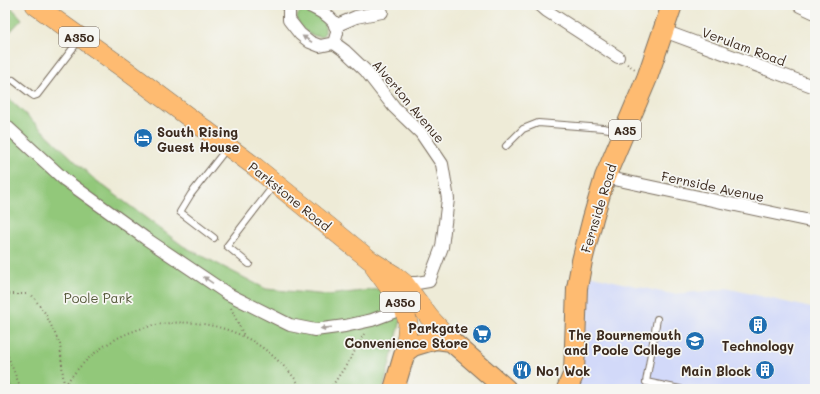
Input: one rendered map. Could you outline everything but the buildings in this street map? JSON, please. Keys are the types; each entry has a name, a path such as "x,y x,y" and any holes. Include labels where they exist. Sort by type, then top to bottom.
{"highway":[{"name":"Fernside Road","path":"554,389 572,382 578,281 582,260 605,177 647,78 672,5"},
{"path":"394,389 413,348 436,339 451,341"},
{"name":"Parkstone Road","path":"451,341 506,388"}],"main road":[{"name":"Parkstone Road","path":"35,5 123,68 228,147 370,260 404,283 429,317 451,341"},
{"name":"Parkstone Road","path":"370,260 404,308 413,348"}],"street":[{"path":"289,6 289,20 300,34 310,42 320,46 334,43 337,34 335,26 327,15 308,5"},
{"path":"540,5 618,57"},
{"path":"800,6 815,13"},
{"path":"335,26 356,17 382,12"},
{"name":"Verulam Road","path":"664,31 815,86"},
{"name":"Alverton Avenue","path":"334,43 346,51 366,71 394,107 421,133 442,164 448,199 442,247 429,281 404,283"},
{"path":"5,125 66,180 145,238 223,291 290,325 314,330 345,326 372,320 404,308"},
{"name":"Fernside Avenue","path":"605,177 815,222"}],"lane":[{"path":"13,80 30,94 34,96 37,95 81,38"},
{"path":"506,146 523,129 538,123 603,128 624,132"},
{"path":"214,238 180,212 191,194 228,147"},
{"path":"249,264 227,246 275,183"},
{"path":"657,319 646,382 680,389"}],"path":[{"path":"5,11 10,5"},
{"path":"618,57 647,78"},
{"path":"223,291 244,336"},
{"path":"5,294 31,294 45,313 60,344 64,388"},
{"path":"330,389 351,358 372,320"},
{"path":"64,388 80,366 99,350 120,336 144,327 170,322 195,322 220,327 244,336 266,349 284,366 302,389"},
{"path":"5,349 21,389"}],"shaded area":[{"name":"The Bournemouth and Poole College","path":"580,273 673,294 720,290 726,288 815,309 815,389 577,389"}],"green space":[{"path":"5,5 9,5 22,19 5,37"},
{"path":"303,10 316,15 322,20 325,33 321,37 305,31 298,22 298,15"},
{"name":"Poole Park","path":"5,95 93,178 183,246 266,289 328,295 380,289 401,320 383,389 5,389"},
{"path":"5,366 12,389 5,389"}],"place":[{"name":"South Rising Guest House","path":"143,138"},
{"name":"Technology","path":"758,325"},
{"name":"Parkgate Convenience Store","path":"482,334"},
{"name":"The Bournemouth and Poole College","path":"695,341"},
{"name":"No1 Wok","path":"522,370"},
{"name":"Main Block","path":"765,370"}]}
